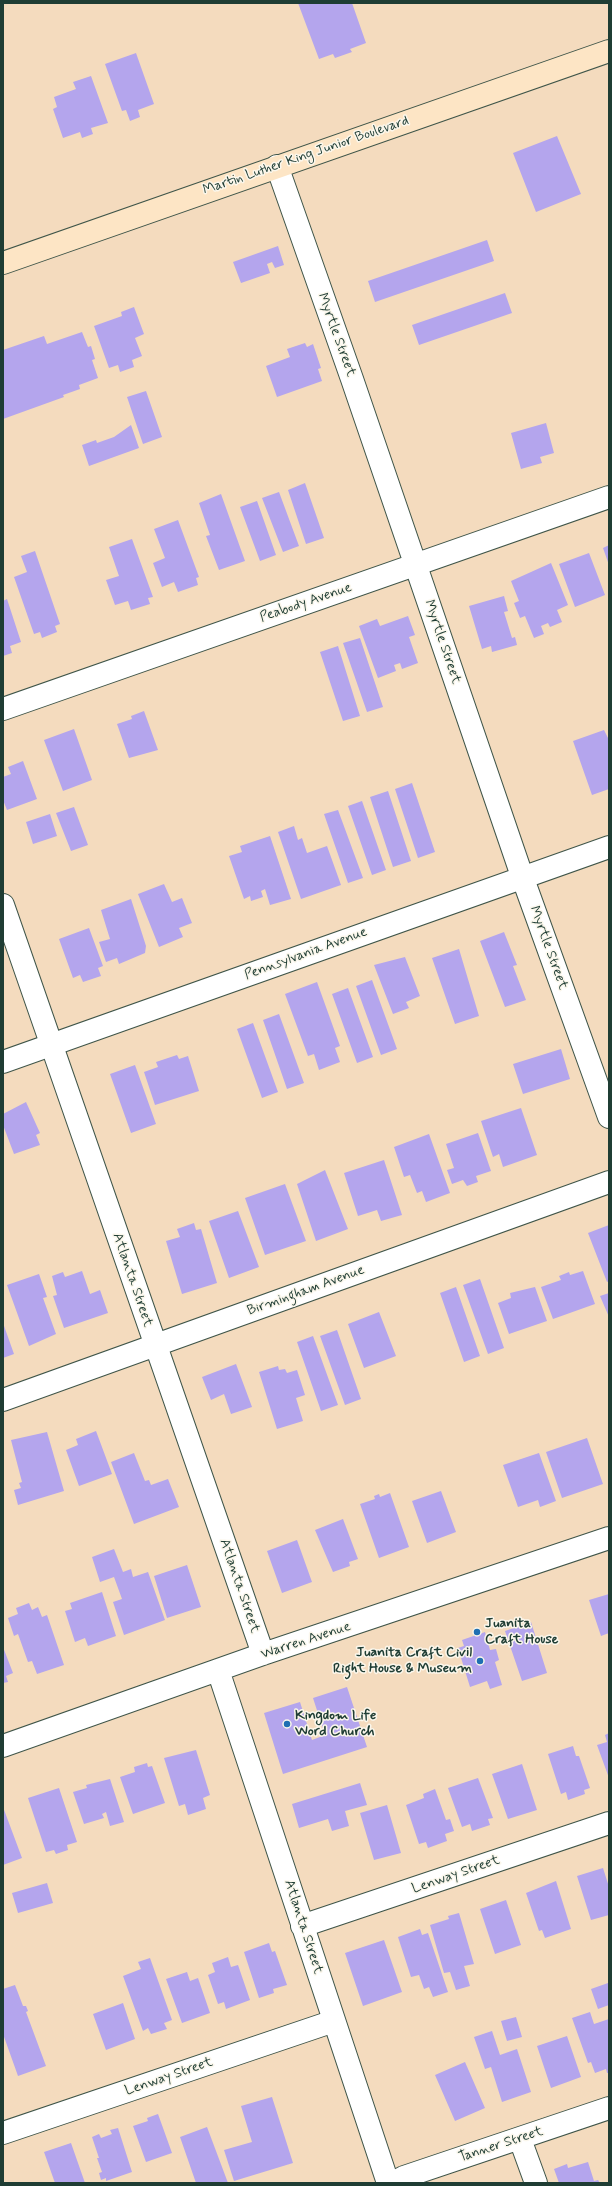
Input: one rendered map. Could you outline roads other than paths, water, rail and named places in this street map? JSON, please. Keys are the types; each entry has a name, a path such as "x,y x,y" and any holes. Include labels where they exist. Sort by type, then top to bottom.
{"main road":[{"name":"Martin Luther King Junior Boulevard","path":"3,263 276,166 609,51"}],"street":[{"name":"Myrtle Street","path":"276,166 416,565 522,876 609,1117"},
{"name":"Peabody Avenue","path":"3,710 609,497"},
{"name":"Pennsylvania Avenue","path":"3,1062 522,876 609,847"},
{"name":"Atlanta Street","path":"3,905 154,1345 263,1654"},
{"name":"Birmingham Avenue","path":"3,1400 609,1182"},
{"name":"Warren Avenue","path":"3,1746 263,1654 609,1538"},
{"name":"Atlanta Street","path":"218,1670 388,2183"},
{"name":"Lenway Street","path":"302,1926 609,1823"},
{"name":"Lenway Street","path":"3,2133 334,2021"},
{"name":"Tanner Street","path":"393,2183 404,2177 609,2108"},
{"path":"520,2139 536,2183"}],"place":[{"name":"Juanita Craft House","path":"477,1632"},
{"name":"Juanita Craft Civil Right House & Museum","path":"480,1661"},
{"name":"Kingdom Life Word Church","path":"287,1724"}]}
